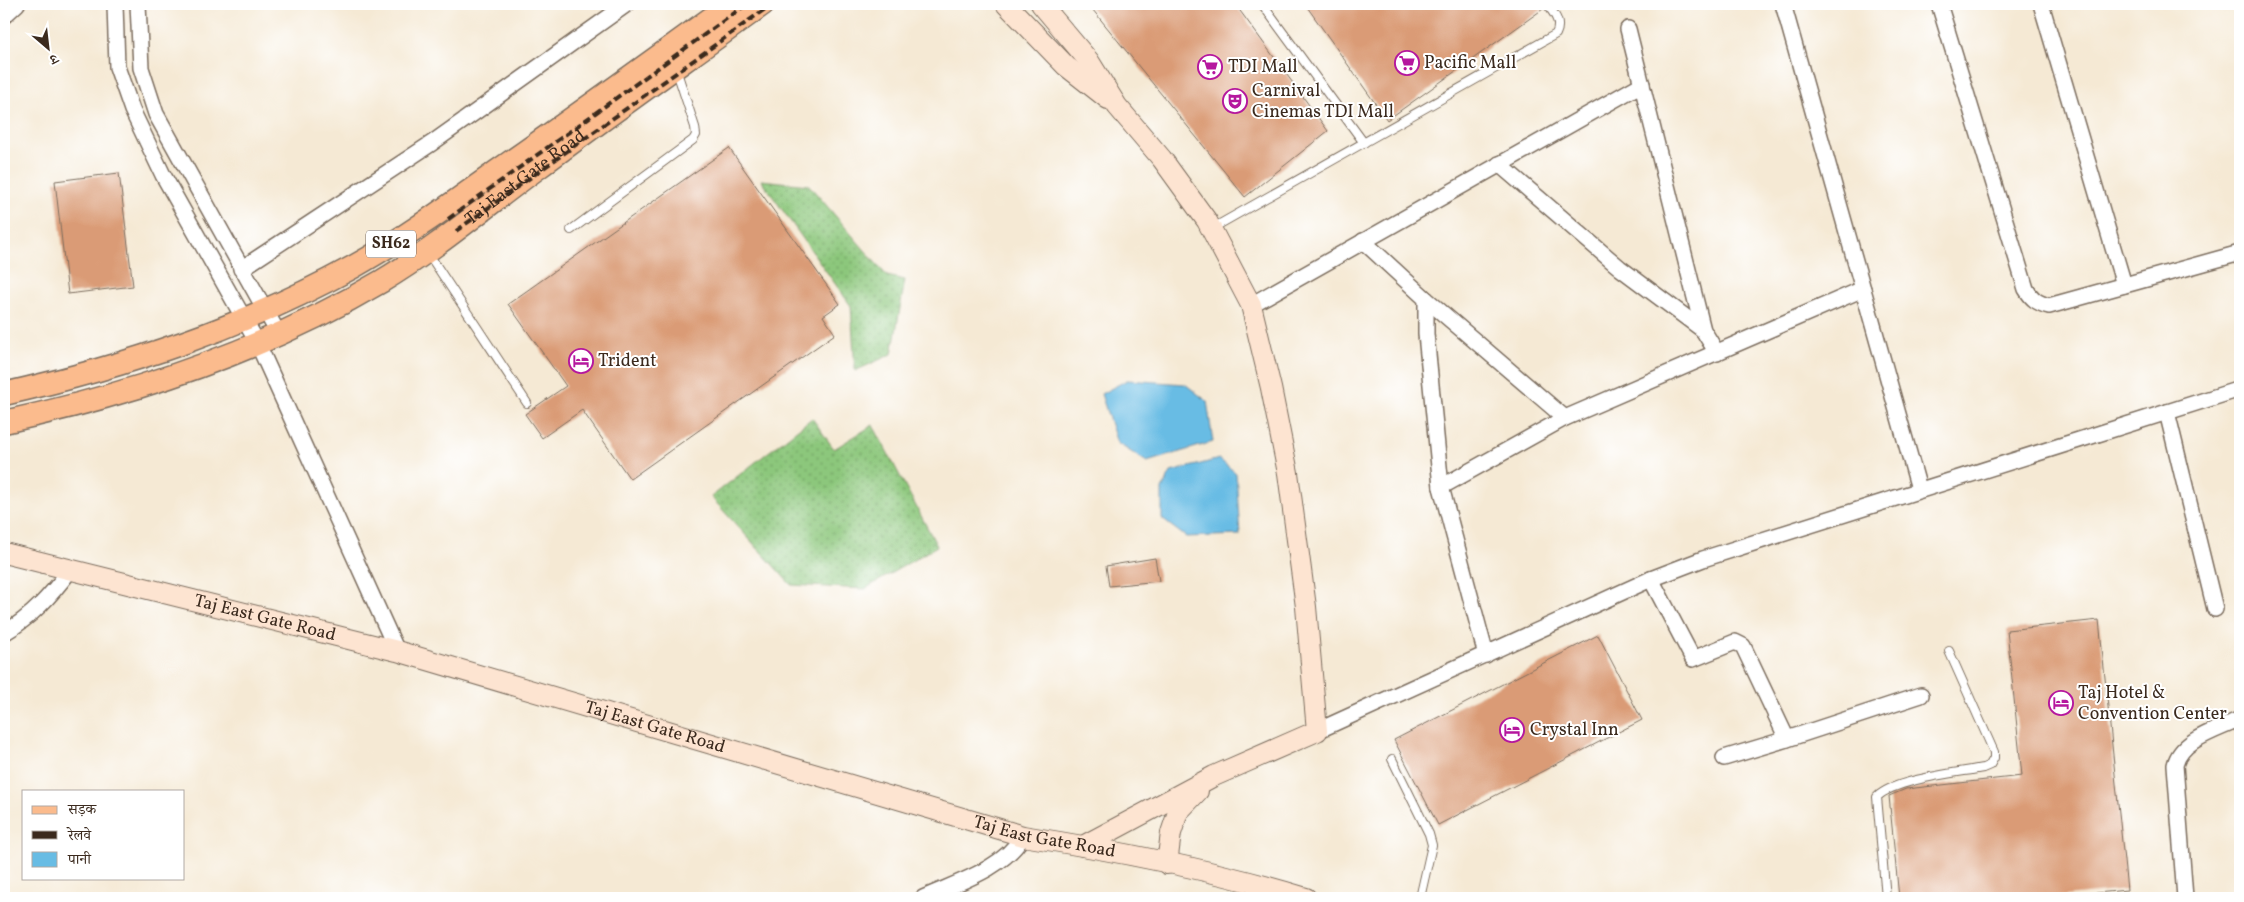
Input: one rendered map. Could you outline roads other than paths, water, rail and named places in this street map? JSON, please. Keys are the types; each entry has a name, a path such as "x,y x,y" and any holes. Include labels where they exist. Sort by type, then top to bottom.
{"main road":[{"name":"SH62","path":"4,394 68,379 156,353 266,311 354,266 411,232 731,4"},
{"name":"Taj East Gate Road","path":"278,333 383,281 426,252 764,4"},
{"path":"1006,4 1066,66 1117,106"},
{"path":"1041,4 1089,61 1117,106 1162,159 1211,229 1250,305 1271,388 1288,473 1306,608 1317,731 1214,776 1083,846"},
{"name":"SH62","path":"4,422 75,407 195,367 278,333"},
{"name":"Taj East Gate Road","path":"4,553 397,651 1023,836 1083,846 1258,883 1306,898"},
{"path":"1167,864 1171,834 1178,812 1214,776"}],"street":[{"path":"4,16 17,4"},
{"path":"115,4 116,67 132,110 163,175 257,342 397,651"},
{"path":"138,4 141,68 156,114 278,333"},
{"path":"241,269 432,143 627,4"},
{"path":"1783,4 1919,489"},
{"path":"1939,4 2026,289 2039,304 2049,306 2240,253"},
{"path":"2041,4 2124,285"},
{"path":"1628,29 1703,330 1717,353"},
{"path":"1250,305 1642,84"},
{"path":"1499,164 1620,268 1703,330"},
{"path":"1363,241 1426,299 1565,418"},
{"path":"1441,487 1565,418 1863,289"},
{"path":"1426,299 1426,334 1441,487 1486,655"},
{"path":"1317,731 1651,579 1703,559 1919,489 2240,389"},
{"path":"2167,412 2215,609"},
{"path":"4,633 20,624 46,602 70,570"},
{"path":"1651,579 1693,659 1735,642 1743,646 1787,739"},
{"path":"1724,758 1921,694"},
{"path":"2185,898 2175,765 2177,757 2189,744 2240,719"},
{"path":"923,898 997,864 1015,850 1023,836"}],"lane":[{"path":"1262,4 1364,143"},
{"path":"1211,229 1556,34 1559,28 1557,18 1548,4"},
{"path":"571,230 693,140 696,135 695,127 675,68"},
{"path":"426,252 527,402"},
{"path":"1886,898 1877,797 1885,790 1920,779 1983,768 1990,765 1994,758 1994,752 1949,651"},
{"path":"1392,759 1430,834 1432,845 1420,898"}],"water":[{"path":"1127,380 1185,384 1207,401 1213,442 1147,462 1117,443 1101,394"},
{"path":"1219,459 1236,473 1240,535 1186,537 1162,519 1162,489 1171,472"}],"railway":[{"path":"448,219 747,4"},
{"path":"456,231 772,4"}],"place":[{"name":"Pacific Mall","path":"1407,63"},
{"name":"TDI Mall","path":"1210,67"},
{"name":"Carnival Cinemas TDI Mall","path":"1235,101"},
{"name":"Trident","path":"581,361"},
{"name":"Taj Hotel & Convention Center","path":"2061,703"},
{"name":"Crystal Inn","path":"1512,730"}]}
